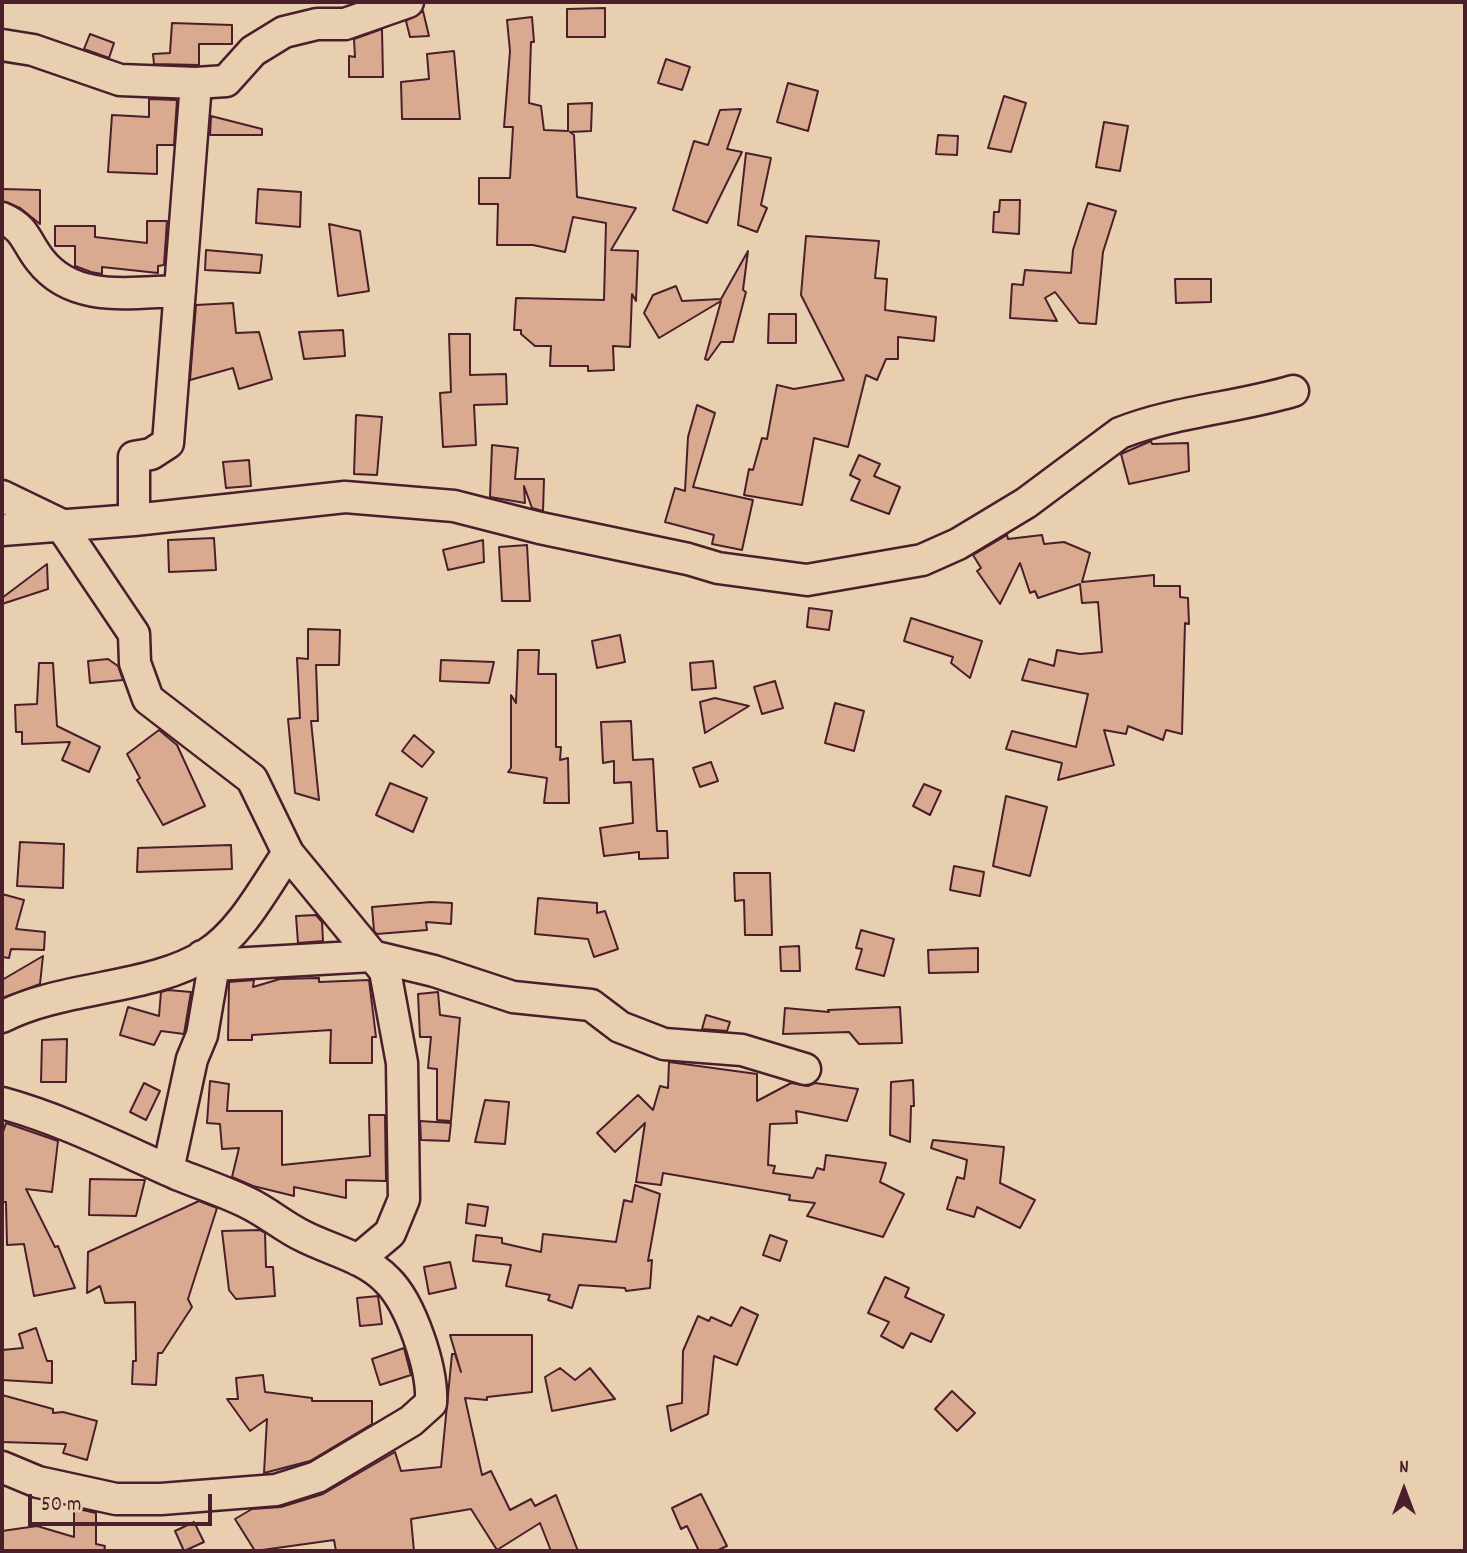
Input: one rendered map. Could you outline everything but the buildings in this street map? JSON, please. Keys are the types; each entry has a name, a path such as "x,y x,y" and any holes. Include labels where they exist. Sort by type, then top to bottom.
{"street":[{"path":"2,46 33,50 120,80 196,83 226,81 253,51 284,32 317,24 345,24 408,2"},
{"path":"134,520 134,457 151,454 168,443 196,83"},
{"path":"2,218 19,225 53,276 77,289 98,293 180,291"},
{"path":"2,530 134,520 345,497 454,506 540,528 688,558 718,568 807,580 922,560 958,544 1026,503 1129,430 1169,416 1247,405 1293,391"},
{"path":"2,496 60,524 134,634 135,663 148,699 252,779 289,853 384,971 402,1063 404,1199 390,1233 358,1260"},
{"path":"167,1170 192,1059 202,1035 208,961 289,853"},
{"path":"2,1017 87,988 148,978 208,961 372,956 435,971 513,997 591,1005 603,1010 620,1027 664,1044 742,1050 805,1069"},
{"path":"2,1103 78,1128 167,1170 248,1203 301,1236 358,1260 385,1277 398,1292 425,1357 430,1403 411,1421 317,1477 276,1490 150,1500 116,1499 38,1482 2,1468"}]}
